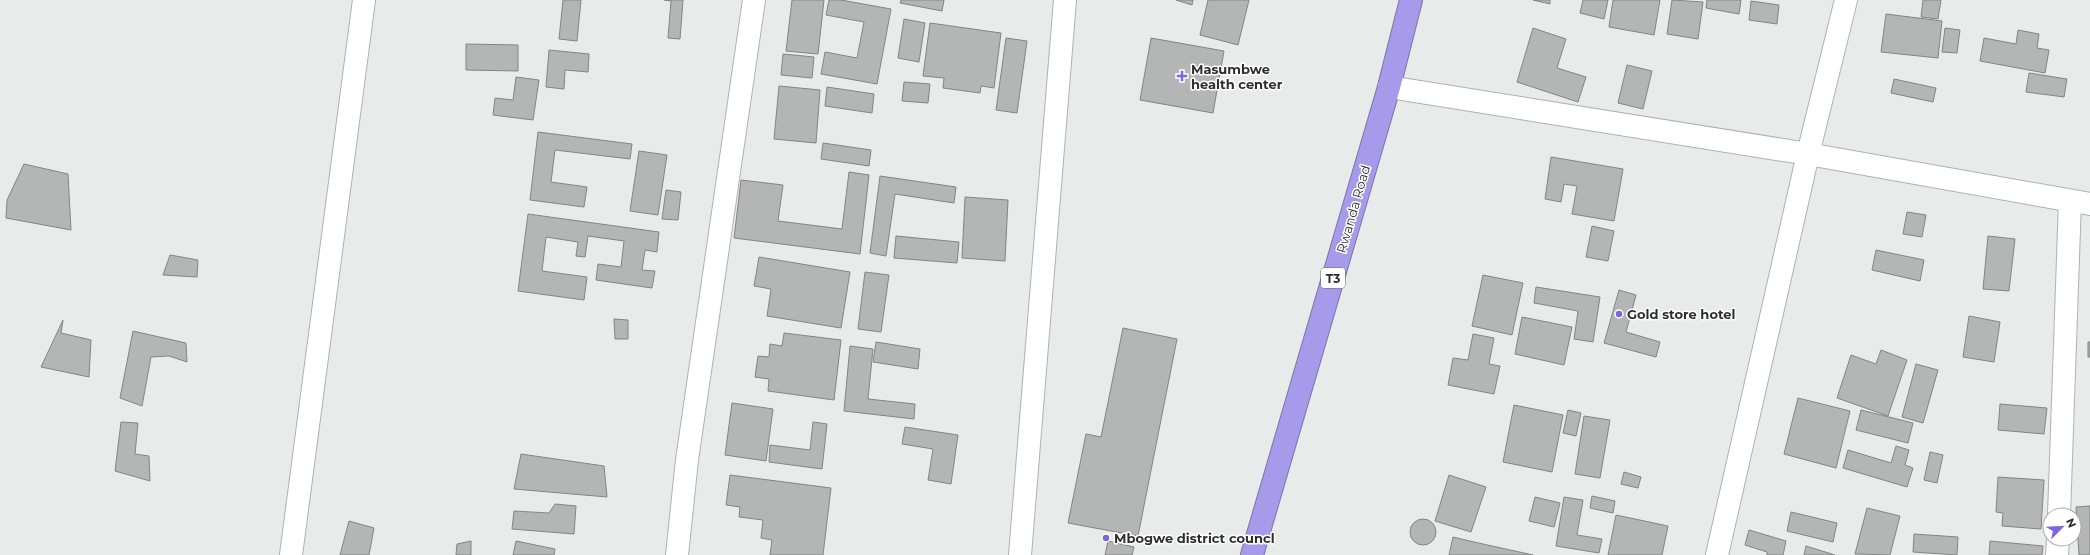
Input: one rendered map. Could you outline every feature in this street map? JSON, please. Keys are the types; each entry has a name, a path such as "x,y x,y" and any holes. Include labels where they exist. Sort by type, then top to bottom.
{"highway":[{"name":"Rwanda Road","path":"1252,555 1389,87 1411,0"}],"street":[{"path":"291,555 364,0"},
{"path":"677,555 687,460 754,0"},
{"path":"1020,555 1065,0"},
{"path":"1717,555 1808,154 1846,0"},
{"path":"1389,87 1808,154 2080,203 2060,507"}],"building":[{"path":"563,0 581,0 577,41 559,39"},
{"path":"664,0 683,0 680,39 668,38 671,1"},
{"path":"792,0 824,0 818,54 786,51"},
{"path":"829,0 841,0 891,9 877,84 821,74 825,52 857,58 864,22 826,15"},
{"path":"901,0 944,0 942,11 900,3"},
{"path":"1176,0 1193,0 1192,5"},
{"path":"1208,0 1249,0 1238,45 1200,35"},
{"path":"1533,0 1550,0 1550,4"},
{"path":"1583,0 1608,0 1604,19 1580,13"},
{"path":"1613,0 1660,0 1654,35 1609,27"},
{"path":"1672,0 1703,2 1698,39 1667,34"},
{"path":"1707,0 1741,0 1739,14 1706,8"},
{"path":"1923,0 1941,0 1938,19 1921,17"},
{"path":"1751,1 1779,5 1777,24 1749,20"},
{"path":"1886,14 1942,21 1938,58 1881,52"},
{"path":"904,19 925,23 919,62 898,58"},
{"path":"930,23 1001,33 994,88 981,86 980,93 943,88 944,78 923,76"},
{"path":"1533,28 1566,39 1557,68 1586,77 1578,102 1517,82"},
{"path":"1945,28 1960,30 1957,53 1942,52"},
{"path":"2018,30 2039,34 2037,48 2049,50 2045,73 1980,61 1984,38 2016,44"},
{"path":"1006,38 1027,41 1017,113 996,110"},
{"name":"Masumbwe health center","path":"1151,38 1224,51 1213,113 1140,100"},
{"path":"466,44 518,45 518,71 466,70"},
{"path":"549,50 589,54 588,72 565,70 564,89 546,87"},
{"path":"783,54 814,57 812,78 781,75"},
{"path":"1627,65 1652,71 1643,109 1618,103"},
{"path":"2029,73 2067,79 2064,97 2026,92"},
{"path":"516,77 539,80 533,120 493,115 495,98 513,100"},
{"path":"1894,79 1936,88 1933,102 1891,93"},
{"path":"904,82 930,84 928,103 902,101"},
{"path":"779,86 820,90 816,143 774,139"},
{"path":"827,87 874,94 872,113 825,106"},
{"path":"538,132 632,144 630,159 555,150 551,182 587,187 584,207 530,200"},
{"path":"823,143 871,150 869,166 821,159"},
{"path":"639,151 667,155 658,215 630,211"},
{"path":"1551,157 1623,169 1614,221 1572,214 1577,186 1564,184 1561,202 1545,199"},
{"path":"24,164 68,174 71,230 6,218 7,200"},
{"path":"849,172 869,175 860,254 734,238 741,180 783,185 778,221 842,229"},
{"path":"880,176 956,187 954,203 895,194 886,256 870,253"},
{"path":"666,190 681,192 678,220 662,219"},
{"path":"965,197 1008,200 1005,261 962,258"},
{"path":"1907,212 1926,215 1922,237 1903,234"},
{"path":"528,214 659,232 657,252 645,250 642,270 655,271 652,288 596,280 598,264 621,267 624,241 588,236 585,257 576,256 578,242 546,237 542,271 587,277 584,300 518,291"},
{"path":"1592,226 1614,231 1608,261 1586,257"},
{"path":"896,236 959,242 957,263 894,258"},
{"path":"1988,236 2015,239 2009,291 1983,289"},
{"path":"1876,250 1924,260 1920,281 1872,270"},
{"path":"170,255 198,260 197,277 163,275"},
{"path":"759,257 850,272 841,328 767,316 771,289 754,286"},
{"path":"865,272 889,275 881,332 858,329"},
{"path":"1483,275 1523,283 1512,335 1472,326"},
{"path":"1536,287 1600,297 1593,342 1574,339 1578,311 1534,303"},
{"path":"1619,290 1636,295 1626,332 1660,342 1656,357 1604,343"},
{"path":"1969,316 2000,322 1994,362 1963,357"},
{"path":"1522,317 1572,327 1564,365 1515,354"},
{"path":"614,319 628,320 628,339 615,339"},
{"path":"63,320 61,333 91,340 89,377 41,367"},
{"path":"1123,328 1177,339 1138,536 1068,523 1086,434 1101,437"},
{"path":"133,331 186,343 187,362 169,356 151,357 142,406 120,398"},
{"path":"784,333 841,340 834,400 768,391 769,379 755,377 758,356 769,357 770,344 782,346"},
{"path":"1473,334 1494,338 1489,364 1500,366 1494,394 1448,385 1453,358 1468,360"},
{"path":"876,342 920,349 918,369 873,362"},
{"path":"2088,342 2090,342 2090,357 2088,357"},
{"path":"850,346 873,349 868,399 915,404 914,419 844,411"},
{"path":"1881,350 1907,360 1888,416 1837,398 1851,355 1876,364"},
{"path":"1916,364 1938,370 1923,423 1902,417"},
{"path":"1798,398 1850,411 1836,468 1784,454"},
{"path":"732,403 773,409 766,461 725,455"},
{"path":"2000,404 2047,408 2044,434 1998,430"},
{"path":"1514,405 1563,415 1552,472 1503,462"},
{"path":"1568,410 1581,413 1576,436 1563,433"},
{"path":"1861,410 1913,423 1908,443 1856,430"},
{"path":"1584,416 1610,420 1600,478 1575,474"},
{"path":"121,422 138,423 135,454 149,456 150,481 115,471"},
{"path":"813,422 827,424 822,469 769,462 770,445 810,450"},
{"path":"905,427 958,435 951,484 928,480 933,449 902,444"},
{"path":"1896,446 1909,450 1905,465 1913,468 1907,487 1843,468 1848,450 1891,463"},
{"path":"1930,452 1943,455 1937,483 1924,480"},
{"path":"521,454 604,466 607,497 514,489"},
{"path":"1624,472 1641,477 1638,488 1621,484"},
{"path":"730,475 831,488 823,555 770,555 772,540 761,538 763,520 739,517 740,507 726,505"},
{"path":"1449,475 1486,487 1471,532 1435,521"},
{"path":"1998,477 2044,480 2041,529 2002,526 2003,513 1996,512"},
{"path":"1592,496 1615,501 1613,513 1590,508"},
{"path":"1535,497 1560,503 1554,527 1529,521"},
{"path":"1564,497 1583,500 1577,535 1602,539 1599,553 1556,546"},
{"path":"555,504 576,506 574,534 512,529 514,511 549,513"},
{"path":"2090,506 2090,555 2079,555 2078,547 2082,547 2082,507 2076,507"},
{"path":"1867,508 1900,516 1890,555 1855,554"},
{"path":"1791,512 1837,523 1833,542 1787,531"},
{"path":"1616,515 1668,526 1662,555 1608,555"},
{"path":"1423,519 1432,523 1436,532 1432,541 1423,545 1414,541 1410,532 1414,523"},
{"path":"349,521 374,528 369,555 340,555"},
{"path":"1749,530 1786,541 1783,555 1767,555 1767,552 1745,545"},
{"path":"1914,534 1958,537 1957,555 1913,552"},
{"path":"1453,537 1474,542 1533,555 1449,555"},
{"path":"471,541 471,555 456,555 457,544"},
{"path":"516,541 555,549 554,555 513,555"},
{"path":"1108,541 1134,547 1132,555 1105,555"},
{"path":"1990,541 2043,547 2042,555 1989,555"},
{"path":"1806,546 1835,555 1804,555"}],"place":[{"name":"Masumbwe health center","path":"1182,76"},
{"name":"Gold store hotel","path":"1619,314"},
{"name":"Mbogwe district councl","path":"1106,538"}]}
